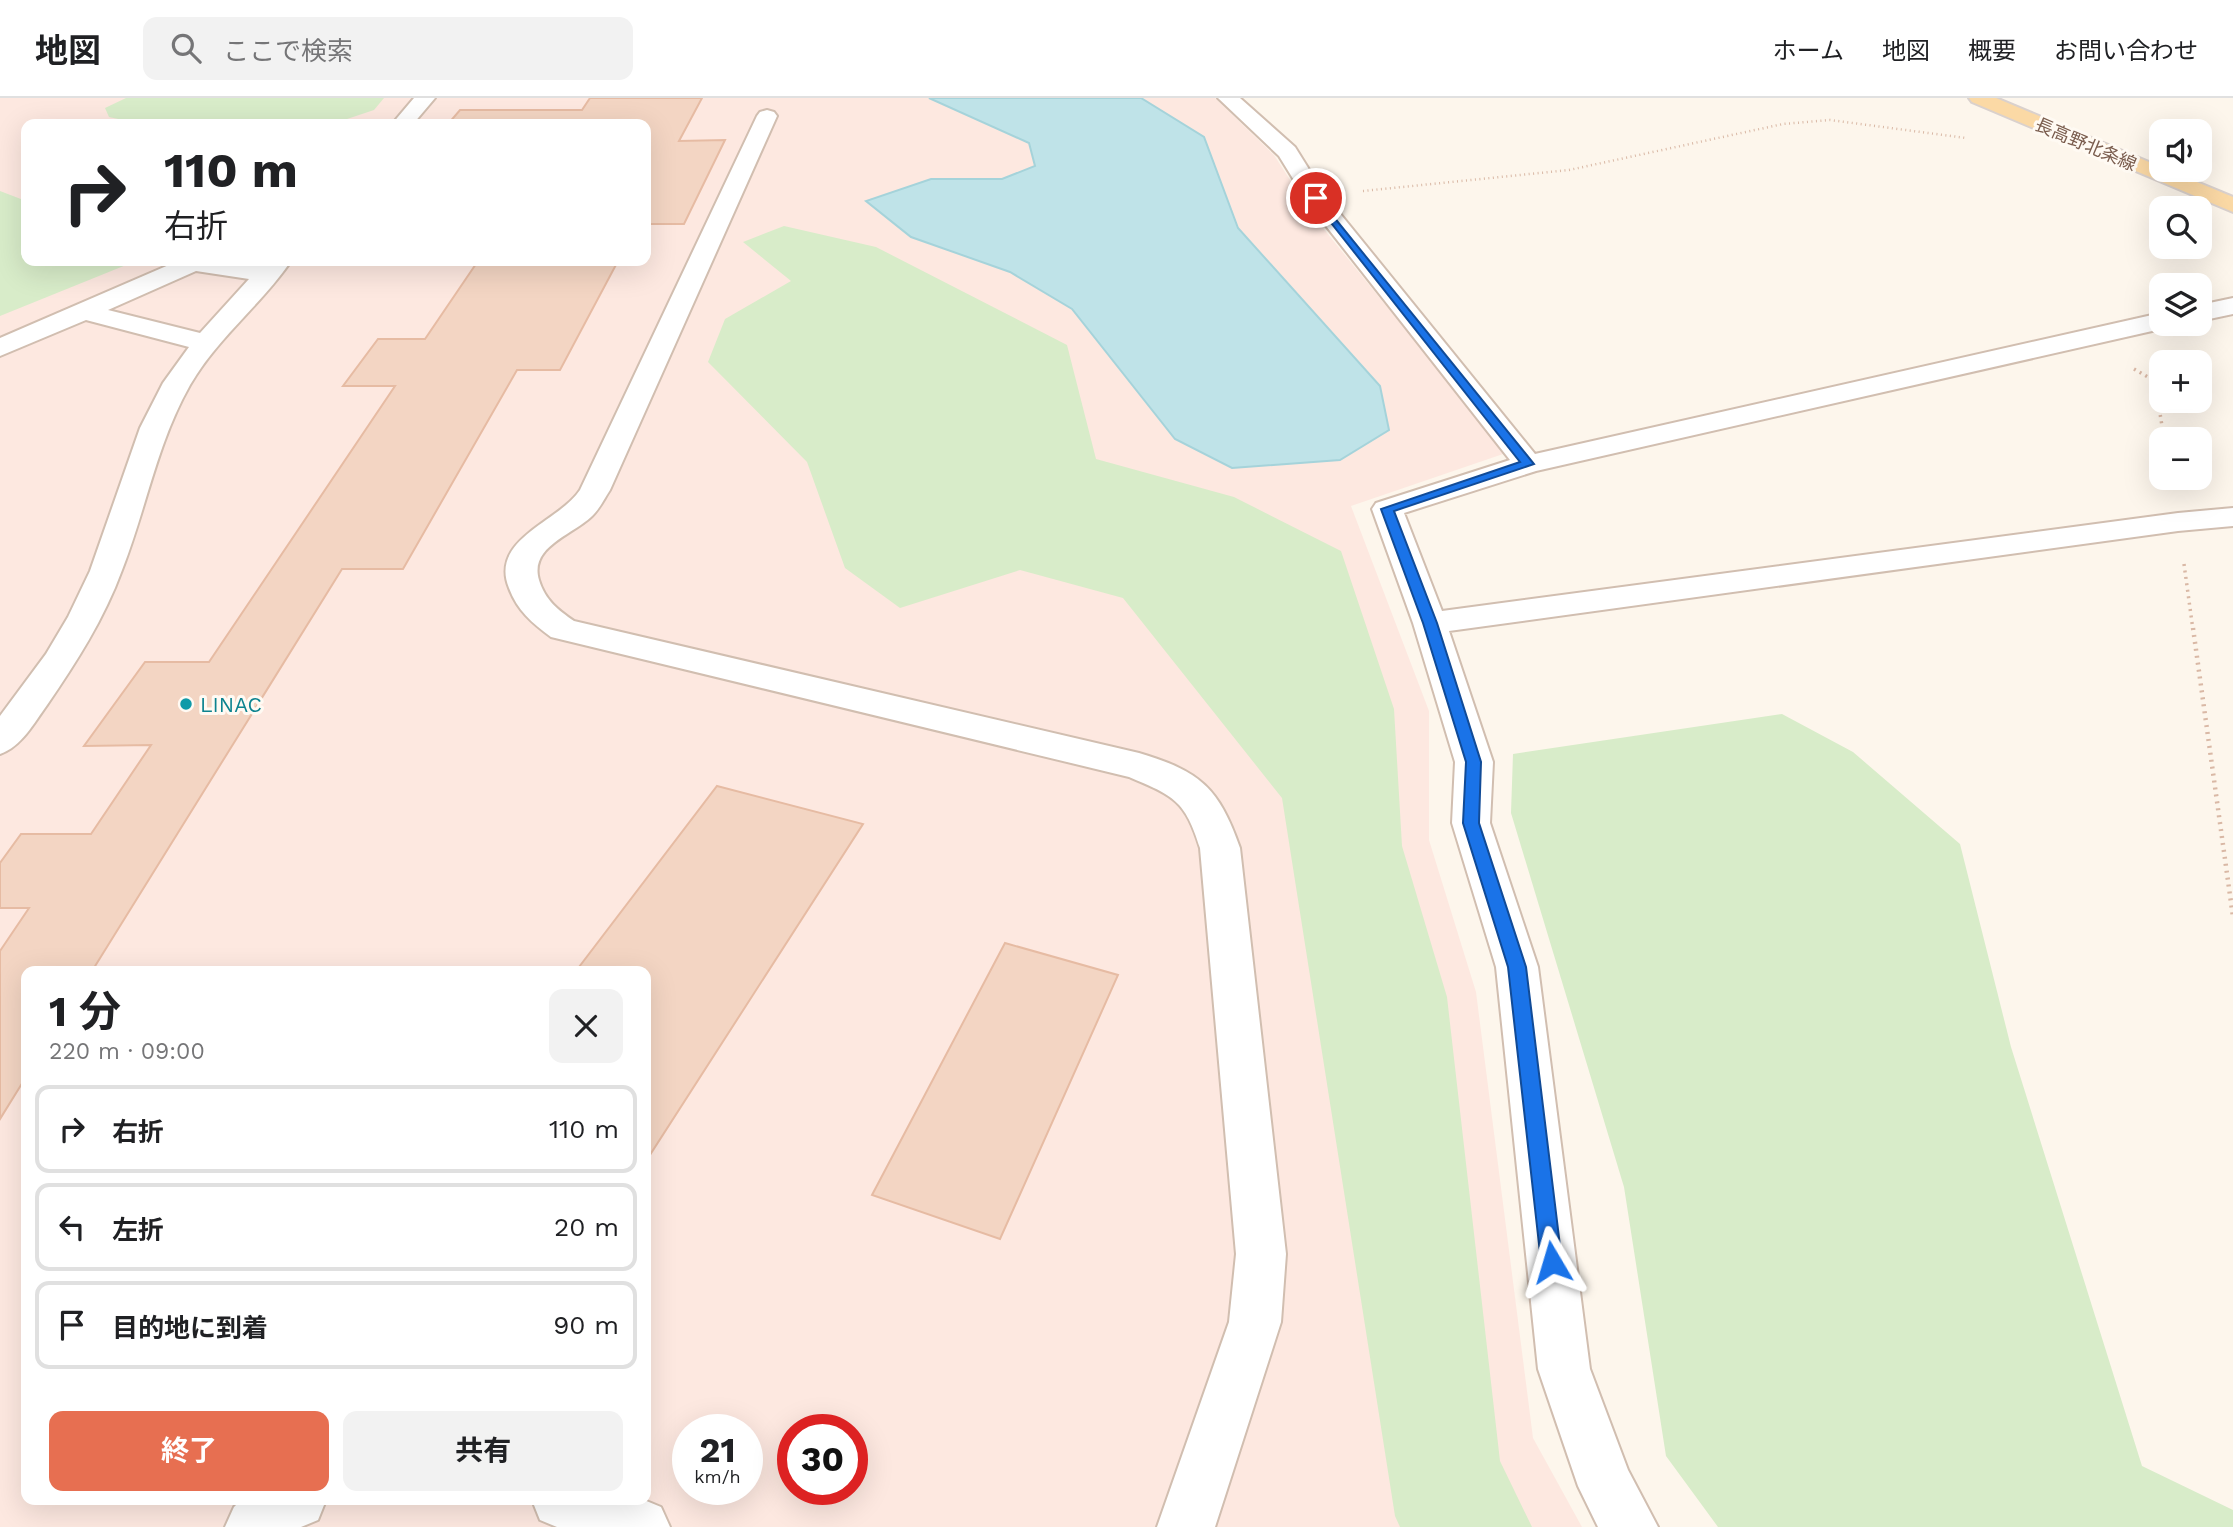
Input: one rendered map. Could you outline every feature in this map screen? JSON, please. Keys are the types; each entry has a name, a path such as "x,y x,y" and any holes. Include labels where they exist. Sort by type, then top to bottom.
{"main road":[{"name":"長高野北条線","path":"1979,98 2233,205"}],"street":[{"path":"406,119 425,98"},
{"path":"1228,98 1287,152 1316,198 1528,464"},
{"path":"767,116 594,490 581,511 535,542 523,557 519,575 535,610 563,629 1139,766 1188,787 1210,815 1220,848 1261,1254 1255,1322 1186,1527"},
{"path":"0,348 186,266"},
{"path":"0,741 31,703 77,634 106,572 154,429 177,383 206,343 273,267"},
{"path":"2212,310 2233,306"},
{"path":"83,311 206,343"},
{"path":"1629,1527 1606,1486 1564,1369 1517,967 1471,823 1474,762 1430,623 1387,509 1528,464 2149,323"},
{"path":"1430,623 2178,522 2233,517"},
{"path":"254,1527 270,1511 285,1505"},
{"path":"575,1505 640,1527"}],"path":[{"path":"1316,198 1569,170 1783,124 1830,120 2004,143 2003,120 1999,107"},
{"path":"2077,338 2155,381 2162,427"},
{"path":"2178,522 2233,917"}],"shaded area":[{"path":"0,98 1215,98 1274,155 1314,217 1506,453 1351,506 1429,711 1429,840 1476,992 1533,1438 1582,1527 0,1527"}],"green space":[{"path":"126,98 384,98 374,110 347,119 118,119 109,117 105,108"},
{"path":"0,191 21,199 21,266 124,266 0,316"},
{"path":"784,226 876,247 1067,345 1096,459 1234,497 1341,551 1394,709 1402,846 1447,997 1500,1461 1532,1527 1400,1527 1395,1516 1282,798 1123,598 1020,570 900,608 845,568 807,462 708,362 725,319 791,281 743,242"},
{"path":"1782,714 1853,752 1960,844 2011,1047 2142,1466 2233,1510 2233,1527 1718,1527 1666,1456 1624,1187 1511,813 1513,754"}],"water":[{"path":"929,98 1141,98 1204,137 1238,228 1380,386 1389,430 1340,460 1232,468 1175,439 1072,309 1010,272 911,237 866,201 931,179 1002,179 1035,166 1029,143"}],"building":[{"path":"590,98 702,98 679,141 725,140 684,224 651,224 651,119 452,119 460,110 582,110"},
{"name":"LINAC","path":"475,266 615,266 560,370 517,370 403,569 342,569 95,966 21,966 21,1085 0,1119 0,951 29,908 0,908 0,863 21,834 91,834 151,745 84,746 145,662 209,662 395,386 343,386 378,339 425,339"},
{"path":"717,786 863,824 651,1153 651,966 580,966"},
{"path":"1005,943 1118,975 1000,1239 872,1195"}],"place":[{"name":"LINAC","path":"186,704"}],"route":[{"path":"1316,198 1528,464 1387,509 1430,623 1474,762 1471,823 1517,967 1552,1262"}]}
